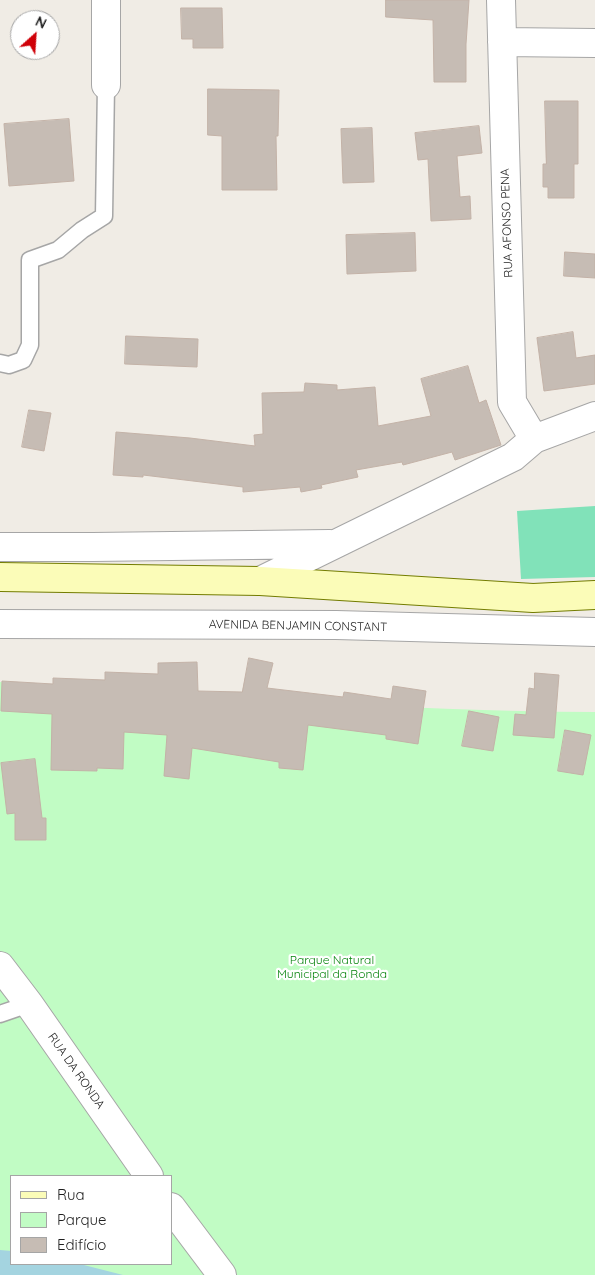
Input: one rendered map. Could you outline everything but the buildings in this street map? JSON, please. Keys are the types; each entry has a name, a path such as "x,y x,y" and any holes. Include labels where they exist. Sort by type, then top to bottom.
{"main road":[{"path":"0,576 260,581 533,598 595,595"}],"street":[{"path":"106,0 106,85"},
{"name":"RUA AFONSO PENA","path":"501,0 512,402 534,439"},
{"path":"502,42 595,44"},
{"path":"260,581 513,458 534,439 595,416"},
{"path":"0,547 93,548 339,543"},
{"name":"AVENIDA BENJAMIN CONSTANT","path":"0,624 336,625 595,632"},
{"name":"RUA DA RONDA","path":"0,966 29,1004 149,1175"},
{"path":"172,1208 222,1275"}],"lane":[{"path":"0,363 9,365 24,360 30,345 30,260 58,250 82,230 104,216 106,85"},
{"path":"0,1014 29,1004"}],"green space":[{"path":"595,506 595,577 521,579 517,511"},
{"name":"Parque Natural Municipal da Ronda","path":"0,682 446,709 595,712 595,1275 0,1275"}],"water":[{"path":"0,1250 10,1251 10,1265 84,1265 123,1275 0,1275"}]}
